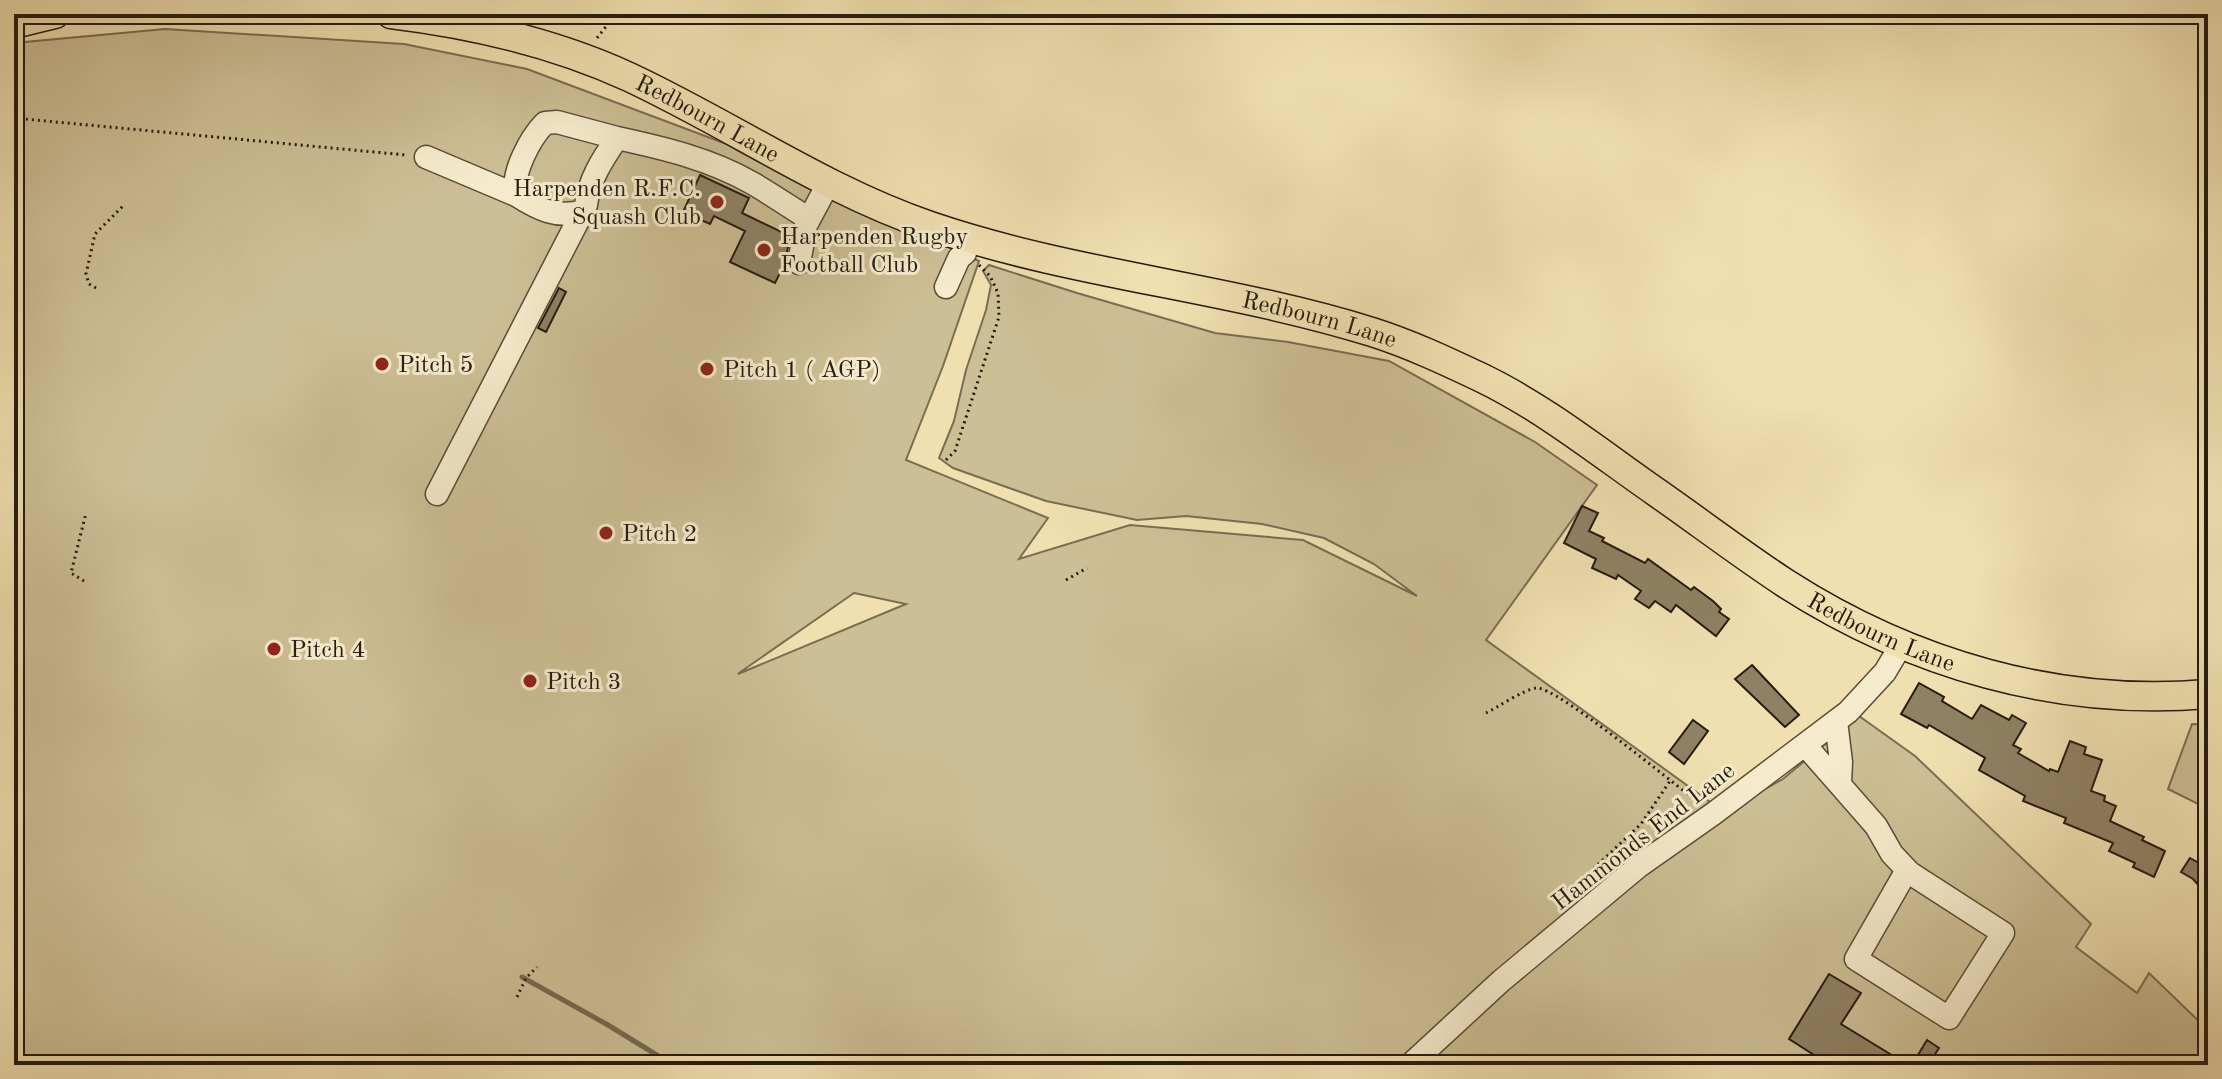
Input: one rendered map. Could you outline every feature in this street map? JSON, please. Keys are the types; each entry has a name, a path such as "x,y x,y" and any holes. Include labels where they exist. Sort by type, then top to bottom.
{"main road":[{"path":"14,24 55,14"},
{"name":"Redbourn Lane","path":"391,14 492,30 582,57 694,109 829,182 922,223 970,252 1077,265 1314,316 1421,350 1489,382 1548,418 1789,585 1901,645 1969,670 2032,685 2123,696 2208,694"}],"street":[{"path":"516,195 516,174 537,132 545,123 557,122 660,147 709,163 750,182 809,219"},
{"path":"437,494 583,211 587,189 617,138"},
{"path":"426,157 516,195 534,207 566,216 583,211"},
{"path":"799,263 809,219 829,182"},
{"path":"946,287 959,258 970,252"},
{"name":"Hammonds End Lane","path":"1410,1065 1501,981 1639,866 1836,721 1885,672 1901,645"},
{"path":"1836,721 1840,783"},
{"path":"1805,745 1876,826 1892,854 1907,870 2003,933 1949,1018 1856,959 1907,870"}],"path":[{"path":"582,57 616,14"},
{"path":"14,118 426,157"},
{"path":"96,288 89,284 86,274 95,234 123,206"},
{"path":"946,460 955,451 999,317 998,293 990,276 970,252"},
{"path":"84,581 71,573 86,513"},
{"path":"1066,580 1087,568"},
{"path":"1486,713 1535,688 1547,690 1589,718 1713,814"},
{"path":"1601,883 1591,871 1641,824 1670,781"},
{"path":"517,997 526,978 537,967"},
{"path":"694,1065 699,1055"}],"shaded area":[{"path":"165,29 404,44 527,69 737,148 979,261 906,460 1048,518 1019,559 1130,525 1303,540 1417,596 1374,564 1324,538 1262,524 1186,516 1137,520 1046,501 953,468 939,458 954,421 966,370 986,310 991,285 983,271 989,265 1215,333 1288,342 1389,361 1535,442 1597,485 1486,640 1724,812 1783,779 1859,716 1915,756 2091,924 2076,947 2137,993 2149,973 2208,1030 2208,1065 14,1065 14,43","holes":["854,593 906,604 738,674"]},
{"path":"2192,724 2208,725 2208,809 2168,789"}],"building":[{"path":"700,175 749,198 742,213 790,236 785,263 775,283 730,262 745,231 714,216 710,224 683,212"},
{"path":"559,288 566,292 546,332 538,328"},
{"path":"1582,506 1598,513 1589,531 1604,538 1602,541 1645,563 1648,559 1691,590 1694,587 1713,601 1721,609 1719,612 1729,619 1716,636 1676,605 1671,612 1655,601 1649,608 1635,599 1641,591 1618,575 1616,579 1592,568 1596,559 1564,543"},
{"path":"1752,665 1799,715 1785,727 1735,679"},
{"path":"1919,683 1944,697 1942,701 1972,719 1981,705 2009,720 2012,715 2026,723 2013,745 2021,749 2018,753 2049,771 2058,772 2070,741 2086,747 2084,754 2102,760 2091,791 2105,796 2104,801 2116,806 2110,821 2165,851 2154,877 2133,867 2135,863 2109,851 2113,843 2064,823 2066,818 2023,801 2025,796 1979,770 1985,758 1929,725 1927,728 1901,714"},
{"path":"1693,720 1708,731 1684,764 1669,752"},
{"path":"2190,858 2208,868 2208,896 2193,879 2181,872"},
{"path":"1829,974 1861,993 1841,1024 1908,1065 1808,1065 1814,1055 1789,1039"},
{"path":"1927,1040 1939,1048 1928,1065 1912,1065"}],"waterway":[{"path":"522,977 673,1065"}],"place":[{"name":"Harpenden R.F.C. Squash Club","path":"717,202"},
{"name":"Harpenden Rugby Football Club","path":"764,250"},
{"name":"Pitch 5","path":"382,364"},
{"name":"Pitch 1 ( AGP)","path":"707,369"},
{"name":"Pitch 2","path":"606,533"},
{"name":"Pitch 4","path":"274,649"},
{"name":"Pitch 3","path":"530,681"}]}
